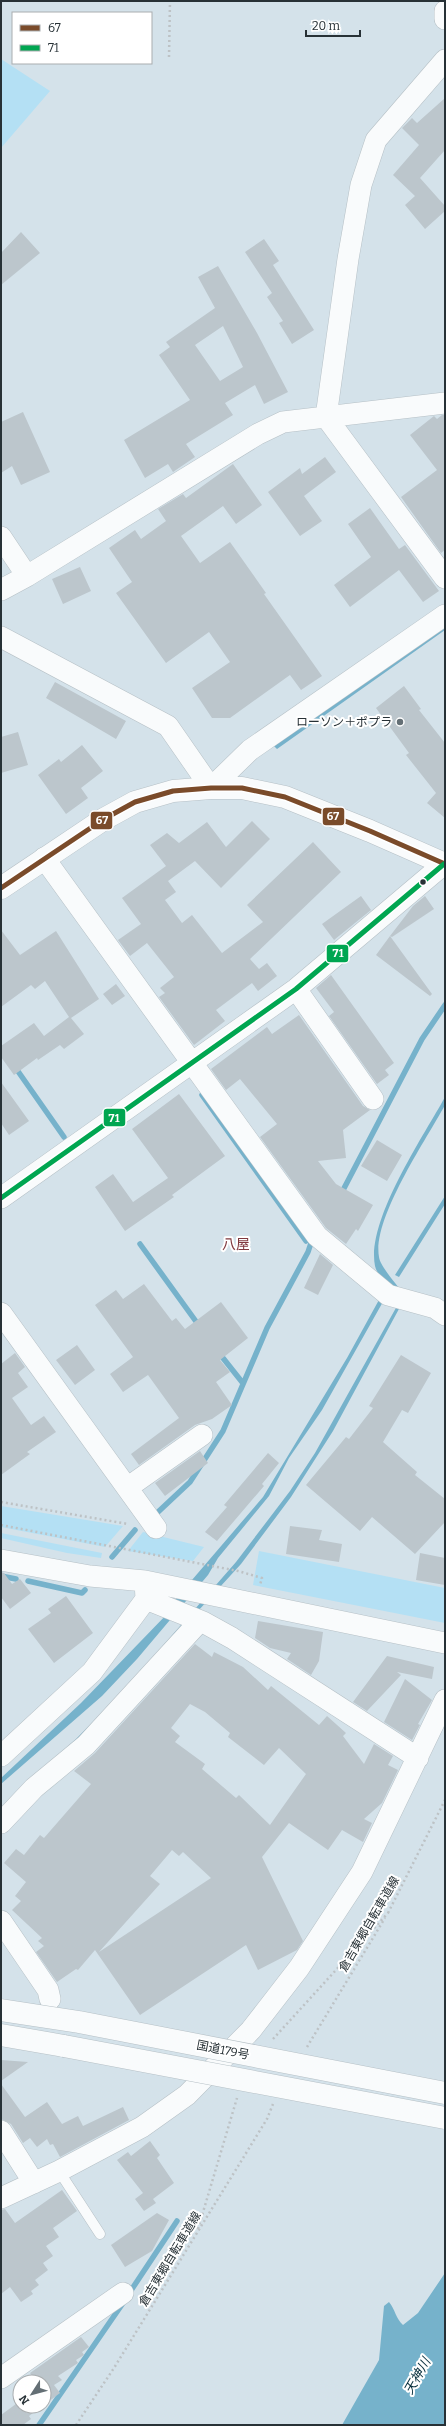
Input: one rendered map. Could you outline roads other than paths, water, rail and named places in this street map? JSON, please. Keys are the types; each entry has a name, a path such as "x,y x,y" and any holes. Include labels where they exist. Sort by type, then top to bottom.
{"main road":[{"path":"1,888 104,819 136,802 173,791 211,788 242,788 284,797 370,831 445,864"},
{"name":"国道179号","path":"1,2010 79,2022 445,2093"},
{"path":"1,2035 445,2118"}],"street":[{"path":"445,11 445,19"},
{"path":"445,60 376,140 361,185 348,259 326,417 445,578"},
{"path":"1,590 27,576 258,434 283,422 445,404"},
{"path":"1,537 27,576"},
{"path":"1,637 168,726 211,788 250,750 445,615"},
{"path":"44,858 317,1236 388,1295 435,1308 445,1315"},
{"path":"1,1198 190,1062 296,989 445,864"},
{"path":"296,989 373,1099"},
{"path":"1,1313 156,1528"},
{"path":"127,1488 202,1435"},
{"path":"1,1560 90,1576 146,1590 232,1638 418,1758"},
{"path":"146,1590 176,1587 445,1643"},
{"path":"1,1756 92,1672 146,1590"},
{"path":"1,1823 34,1788 86,1745 200,1621"},
{"path":"1,2198 59,2171 142,2126 188,2095 251,2030 299,1968 362,1872 445,1700"},
{"path":"1,1921 48,1990 50,1999"},
{"path":"1,2131 34,2183"},
{"path":"1,2378 123,2293"}],"lane":[{"path":"59,2171 100,2234"}],"water":[{"path":"445,625 445,630 277,749 274,746"},
{"path":"445,1097 445,1105 402,1180 384,1222 379,1241 380,1261 403,1293 393,1294 380,1277 375,1266 375,1247 379,1226 387,1203 398,1180"},
{"path":"445,1196 445,1204 399,1277 395,1275"},
{"path":"380,1298 384,1300 322,1410 289,1458 269,1496 218,1558 208,1575 137,1659 102,1696 1,1784 1,1778 81,1703 169,1612 174,1601 263,1497 347,1358"},
{"path":"397,1306 400,1307 333,1431 291,1497 241,1564 80,1740 17,1791 76,1739 126,1688 236,1562 290,1491 315,1453"},
{"name":"天神川","path":"445,2273 445,2425 342,2425 379,2360 384,2306 389,2302 403,2325 418,2313"}],"waterway":[{"path":"341,1194 422,1039 445,1005"},
{"path":"15,1067 64,1137"},
{"path":"202,1095 306,1241"},
{"path":"158,1512 190,1482 223,1431 267,1328 308,1252 312,1240"},
{"path":"140,1244 200,1327"},
{"path":"219,1353 242,1382"},
{"path":"112,1557 135,1530"},
{"path":"1,1576 16,1579"},
{"path":"28,1581 82,1593 85,1590"},
{"path":"128,2295 177,2221"},
{"path":"39,2425 123,2303"}],"place":[{"name":"ローソン＋ポプラ","path":"400,722"}],"district":[{"name":"八屋","path":"236,1244"}]}
